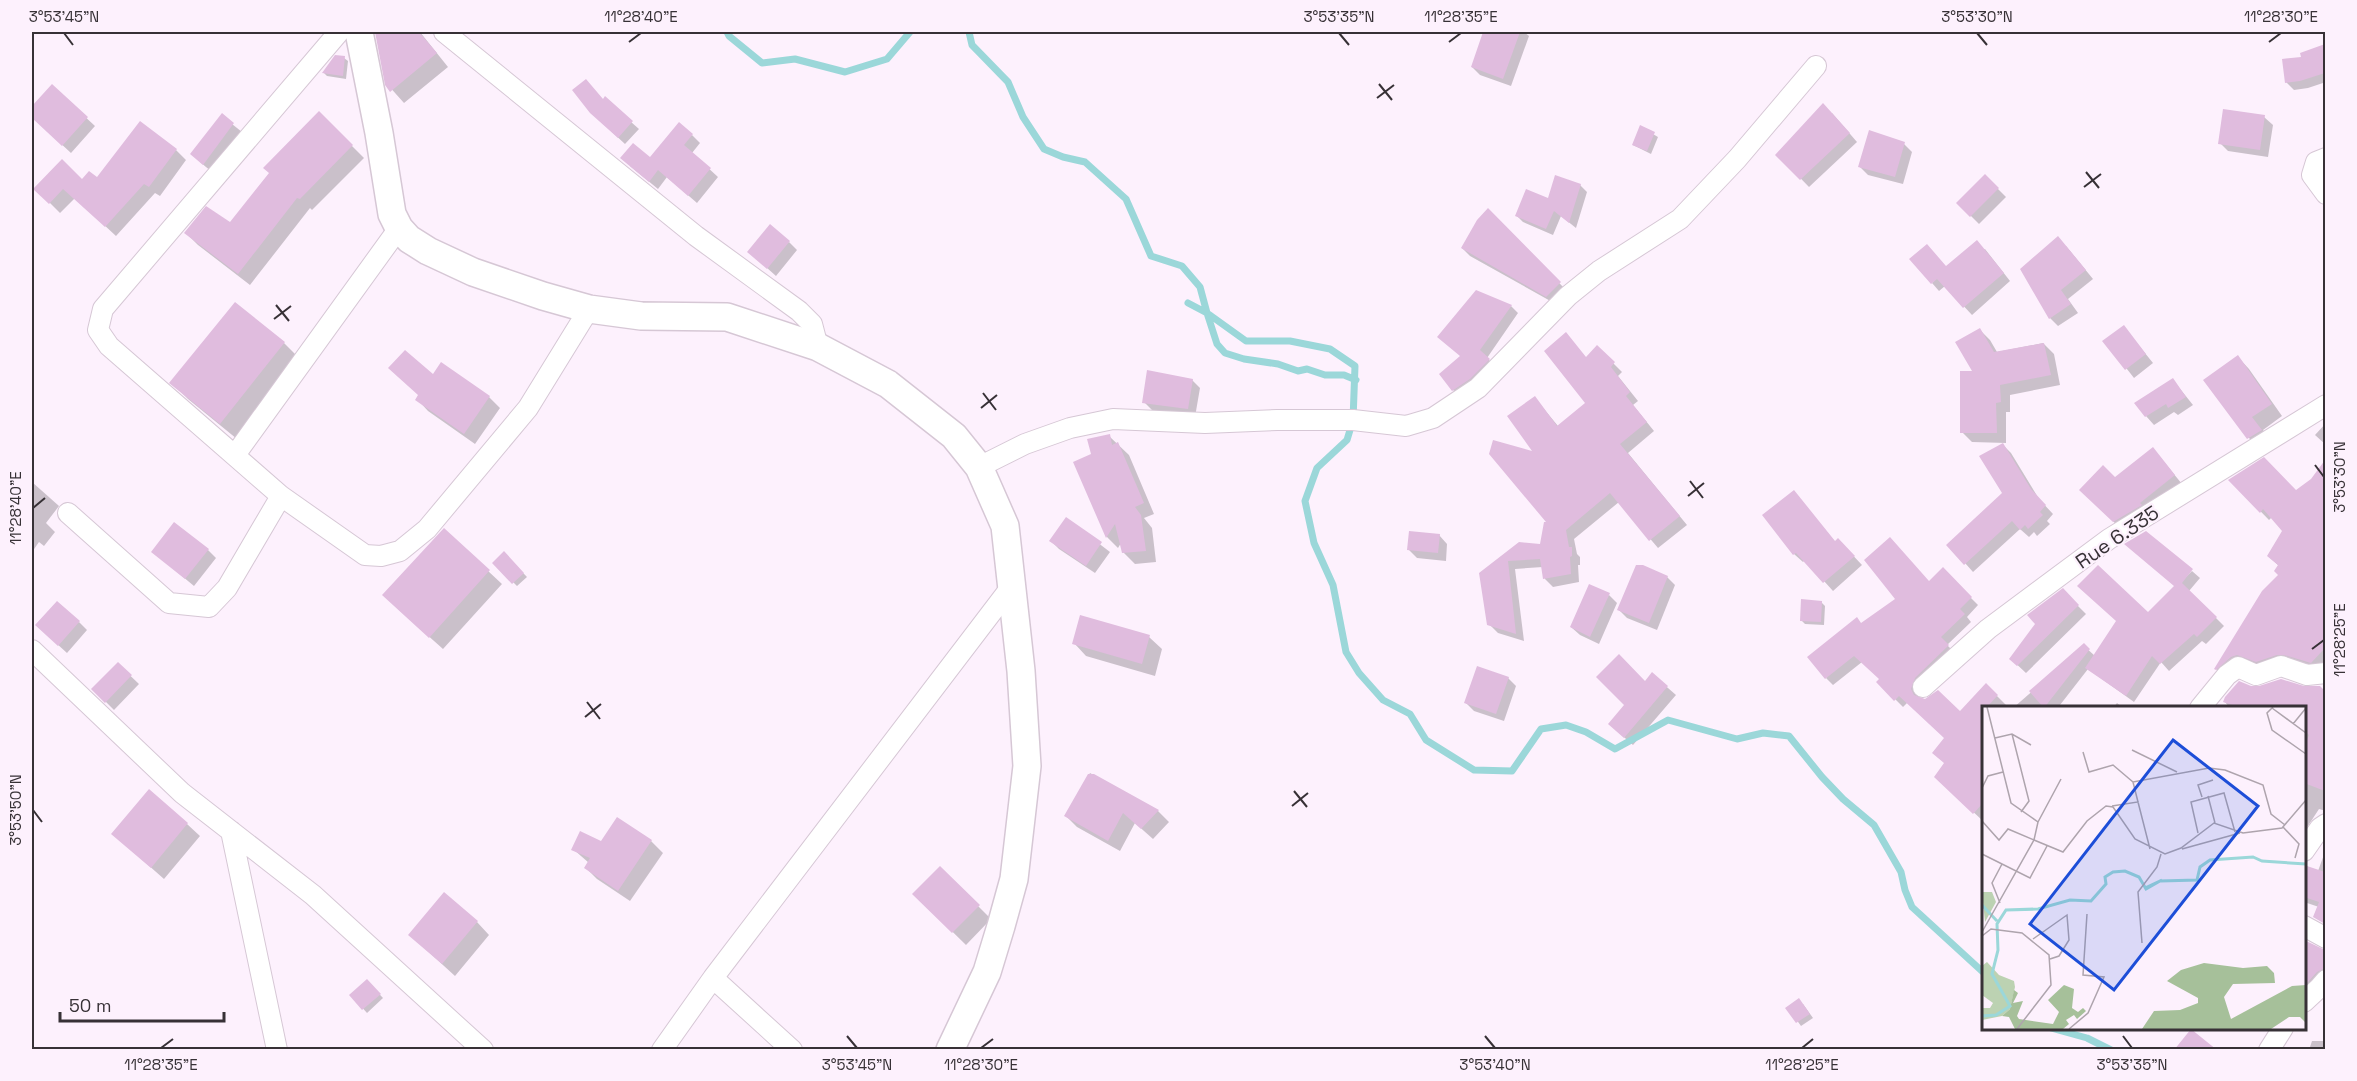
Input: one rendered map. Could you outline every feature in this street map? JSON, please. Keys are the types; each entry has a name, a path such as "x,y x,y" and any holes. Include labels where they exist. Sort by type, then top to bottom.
{"street":[{"path":"339,32 103,309 98,330 109,346 281,496 366,555 381,556 400,551 427,529 528,408 589,309"},
{"path":"358,32 392,214 399,228 409,239 472,272 543,297 589,309 641,316 727,317 818,347 855,365 897,391 954,436 979,467 1005,526 1021,671 1027,766 1014,879 987,972 950,1050"},
{"path":"444,32 696,236 799,311 812,324 818,347"},
{"path":"979,467 1026,444 1070,428 1113,419 1205,423 1353,420 1406,426 1433,418 1478,388 1568,296 1599,271 1680,219 1737,159 1816,66"},
{"path":"2325,158 2316,162 2312,175 2325,194"},
{"path":"235,455 399,228"},
{"name":"Rue 6.335","path":"1923,687 1988,629 2109,539 2325,405"},
{"path":"68,513 169,603 209,607 227,588 281,496"},
{"path":"662,1050 713,978 1011,587"},
{"path":"32,650 182,793 314,895 483,1050"},
{"path":"2202,706 2227,675 2238,667 2256,675 2281,666 2307,675 2325,673"},
{"path":"2306,847 2325,824"},
{"path":"231,831 277,1050"},
{"path":"2306,927 2325,938"},
{"path":"713,978 792,1050"},
{"path":"2306,1000 2325,980"},
{"path":"2269,1050 2282,1030"}],"building":[{"path":"375,32 419,32 437,53 390,92 385,85"},
{"path":"1483,32 1520,32 1503,79 1471,67"},
{"path":"2325,44 2325,73 2285,83 2282,59 2301,57 2300,53"},
{"path":"335,55 345,56 343,76 322,73"},
{"path":"586,79 603,99 605,96 633,121 618,138 590,113 572,90"},
{"path":"52,84 88,117 62,146 32,118 32,106"},
{"path":"1823,103 1850,133 1800,180 1775,155"},
{"path":"2223,109 2265,115 2260,150 2218,144"},
{"path":"319,111 353,145 300,199 297,198 238,274 184,233 206,206 230,222 269,173 263,168"},
{"path":"222,113 234,123 203,165 190,154"},
{"path":"140,121 177,149 149,187 144,184 105,227 63,189 49,204 33,189 62,159 82,179 89,171 97,177"},
{"path":"679,122 693,134 684,145 711,168 688,196 658,170 649,182 620,158 633,143 650,157"},
{"path":"1640,125 1655,132 1647,151 1632,145"},
{"path":"1869,130 1905,142 1895,177 1858,167"},
{"path":"1985,174 1999,188 1970,217 1956,203"},
{"path":"1555,175 1581,184 1569,223 1554,211 1546,229 1515,216 1526,189 1548,198"},
{"path":"1488,208 1561,282 1546,297 1461,248 1477,220"},
{"path":"770,224 790,241 767,269 747,252"},
{"path":"2058,236 2086,270 2061,290 2071,304 2049,319 2020,269"},
{"path":"1977,240 2004,273 1963,308 1937,279 1931,284 1909,259 1927,244 1946,266"},
{"path":"1476,290 1512,305 1480,350 1490,359 1470,379 1452,391 1439,374 1460,356 1437,337"},
{"path":"235,302 285,342 220,424 169,383"},
{"path":"2124,325 2146,354 2125,370 2102,341"},
{"path":"1980,328 1994,352 2044,343 2051,375 2000,385 2001,402 1996,403 1997,433 1960,433 1960,371 1972,371 1955,342"},
{"path":"1566,332 1586,357 1597,345 1615,362 1611,367 1630,392 1626,396 1647,422 1620,444 1680,516 1649,541 1610,493 1566,530 1569,547 1572,547 1571,574 1543,579 1540,559 1508,561 1516,634 1487,625 1479,573 1519,542 1540,544 1544,522 1546,522 1489,454 1493,440 1532,451 1507,416 1535,396 1557,426 1585,403 1544,351"},
{"path":"405,350 433,374 441,362 490,396 464,434 415,400 418,395 388,368"},
{"path":"2238,355 2272,404 2252,417 2262,430 2247,439 2203,380"},
{"path":"1147,370 1193,379 1188,409 1142,403"},
{"path":"2173,378 2186,397 2168,408 2166,404 2145,417 2134,403"},
{"path":"1110,434 1112,445 1118,442 1144,503 1135,507 1141,515 1146,551 1122,553 1115,524 1106,538 1073,462 1091,454 1087,439"},
{"path":"2003,443 2031,489 2046,505 2040,512 2043,515 2028,529 2025,525 2020,530 2012,521 1964,565 1946,545 2002,493 1979,456"},
{"path":"2153,447 2175,475 2140,503 2142,505 2113,522 2079,490 2103,465 2115,477"},
{"path":"2264,457 2296,490 2311,479 2325,460 2325,648 2311,663 2284,655 2256,662 2237,655 2231,657 2216,670 2214,669 2262,591 2278,575 2274,571 2278,565 2267,556 2282,531 2263,509 2260,513 2228,480"},
{"path":"1794,490 1835,541 1838,538 1855,556 1823,583 1796,553 1793,555 1762,515"},
{"path":"1066,517 1102,542 1086,566 1049,541"},
{"path":"174,522 209,549 185,579 151,552"},
{"path":"444,528 490,570 429,638 382,595"},
{"path":"1409,531 1440,534 1438,553 1407,550"},
{"path":"2146,531 2193,569 2182,583 2217,617 2197,637 2194,634 2160,664 2152,656 2126,696 2085,668 2116,621 2077,586 2098,565 2148,612 2174,586 2124,544"},
{"path":"1890,537 1929,581 1943,567 1972,597 1960,609 1965,614 1941,637 1949,645 1915,678 1911,689 1914,695 1925,699 1938,690 1960,711 1986,683 1998,695 1988,706 1982,706 1982,804 1973,814 1934,777 1944,763 1932,753 1944,738 1899,696 1894,701 1876,682 1879,679 1854,656 1825,679 1807,657 1857,617 1861,623 1895,599 1864,560"},
{"path":"504,551 524,573 512,584 492,563"},
{"path":"1636,565 1643,565 1668,576 1649,623 1617,610"},
{"path":"1589,584 1610,593 1590,637 1570,627"},
{"path":"2063,588 2079,605 2017,666 2009,659 2035,624 2027,615"},
{"path":"1801,599 1822,601 1821,622 1800,621"},
{"path":"57,601 80,621 58,646 35,625"},
{"path":"1080,615 1150,635 1142,664 1072,644"},
{"path":"2084,643 2090,649 2046,706 2042,706 2029,691"},
{"path":"1619,654 1645,681 1652,672 1668,686 1624,738 1608,724 1624,705 1596,677"},
{"path":"118,662 132,675 105,703 91,689"},
{"path":"1477,666 1509,677 1496,714 1464,703"},
{"path":"2281,679 2304,686 2320,686 2325,691 2325,791 2306,784 2306,742 2309,735 2306,732 2306,706 2235,706 2223,702 2239,681 2251,686 2259,686"},
{"path":"1088,774 1094,774 1159,810 1141,829 1123,813 1108,841 1064,816"},
{"path":"149,789 188,823 151,868 111,834"},
{"path":"617,817 652,840 618,891 584,868 590,858 571,850 580,831 601,841"},
{"path":"940,866 980,905 952,933 912,894"},
{"path":"2306,866 2325,872 2325,924 2313,917 2319,902 2306,898"},
{"path":"444,892 478,921 442,964 408,935"},
{"path":"2306,941 2325,950 2325,968 2317,972 2307,983"},
{"path":"367,979 381,994 362,1010 349,995"},
{"path":"1799,998 1810,1014 1796,1023 1785,1008"},
{"path":"2192,1030 2217,1050 2174,1050"}],"waterway":[{"path":"727,32 762,63 795,59 845,72 887,59 910,32"},
{"path":"969,32 972,45 1008,82 1023,117 1044,149 1063,157 1085,162 1126,199 1151,256 1182,266 1200,287 1207,313 1246,341 1290,341 1330,349 1355,366 1353,420 1347,440 1317,468 1305,501 1314,543 1333,585 1346,652 1359,673 1383,700 1410,714 1426,740 1474,770 1512,771 1541,729 1566,725 1586,732 1615,749 1668,720 1737,739 1763,733 1789,736 1843,799 1874,825 1901,872 1912,907 1982,971"},
{"path":"1188,303 1207,313 1217,344 1225,353 1244,359 1278,364 1298,371 1307,369 1325,375 1344,375 1356,380"},
{"path":"2058,1030 2087,1038 2111,1050"}]}
